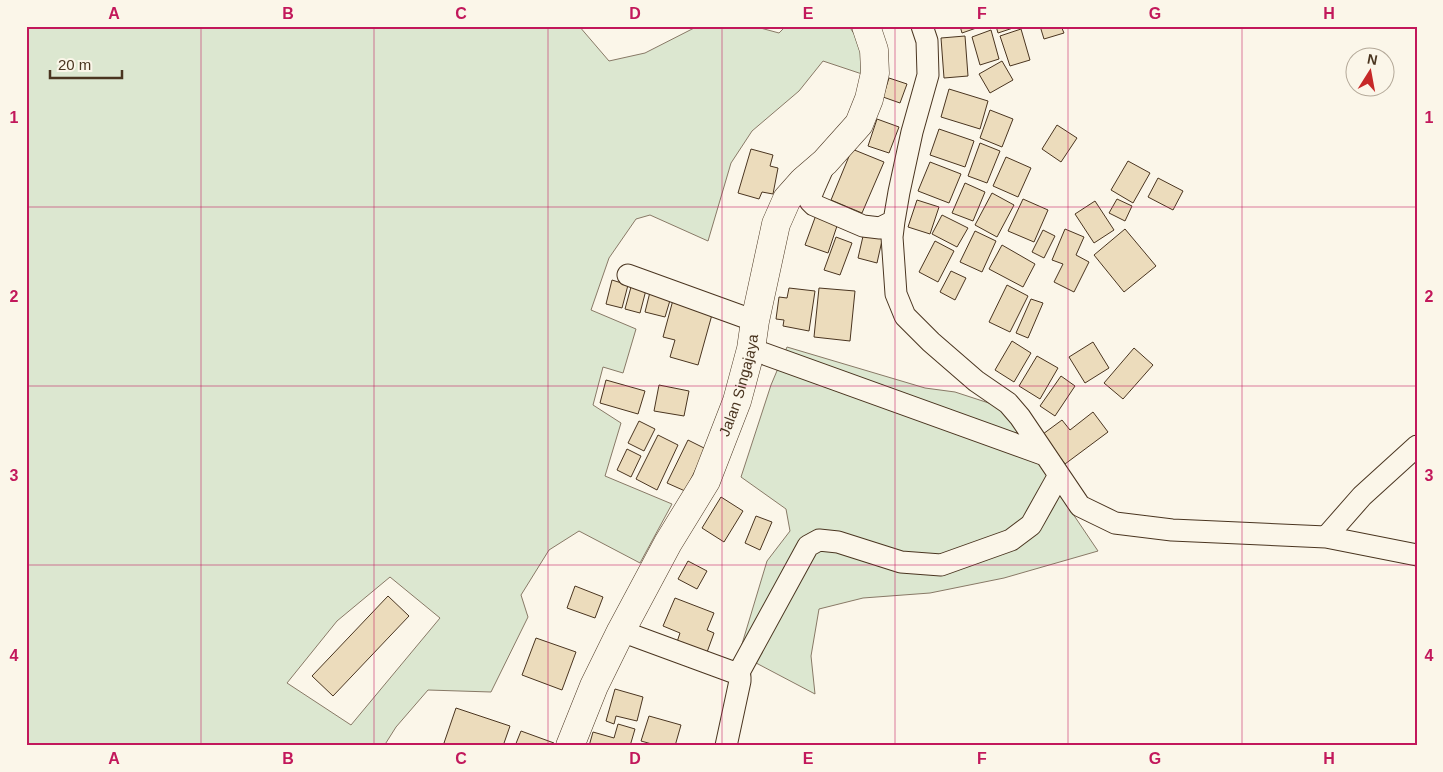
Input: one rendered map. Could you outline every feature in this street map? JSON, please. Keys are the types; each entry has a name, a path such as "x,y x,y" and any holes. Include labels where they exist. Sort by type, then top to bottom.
{"street":[{"name":"Jalan Singajaya","path":"570,746 594,686 621,632 668,543 706,481 737,401 751,349 755,320 776,224 788,199 803,181 826,162 859,124 869,99 875,73 874,50 866,26"},
{"path":"922,26 927,41 928,75 910,141 894,221 892,238 896,294 905,316 930,342 976,381 1008,403 1020,417 1080,506 1115,523 1172,530 1326,537 1417,555"},
{"path":"826,162 810,197 810,201 814,205 864,226 880,228 894,221"},
{"path":"628,275 755,320"},
{"path":"751,349 1045,455"},
{"path":"1326,537 1362,496 1417,446"},
{"path":"726,746 740,681 738,674 808,546 819,540 838,542 901,562 941,565 1011,540 1030,525 1059,475"},
{"path":"621,632 738,674"}],"green space":[{"path":"26,26 579,26 609,61 645,53 698,26 753,26 779,33 786,26 849,26 864,49 862,74 823,61 799,91 752,131 731,163 708,241 650,215 636,219 609,258 591,310 636,329 623,373 603,367 593,405 621,423 605,476 672,504 640,563 579,531 549,550 521,595 528,617 491,692 428,690 396,727 384,746 26,746","holes":["390,577 440,618 351,725 287,683 337,621"]},
{"path":"787,347 925,388 955,392 998,406 1045,465 1073,514 1098,551 1004,578 930,593 863,598 819,609 811,656 815,694 739,654 767,561 790,531 786,509 741,477 771,385"}],"building":[{"path":"960,26 982,26 962,33"},
{"path":"996,26 1012,26 1013,28 998,33"},
{"path":"1040,26 1061,26 1064,33 1044,39"},
{"path":"1021,29 1030,60 1010,66 1000,36"},
{"path":"991,30 999,59 980,65 972,37"},
{"path":"965,36 968,76 944,78 941,38"},
{"path":"1002,61 1013,80 990,93 979,74"},
{"path":"889,78 907,84 900,103 883,97"},
{"path":"949,89 988,101 980,129 941,117"},
{"path":"990,110 1013,119 1002,147 980,138"},
{"path":"877,119 899,127 889,153 868,146"},
{"path":"1057,125 1077,138 1061,162 1042,149"},
{"path":"939,129 974,141 965,167 930,155"},
{"path":"980,143 1000,151 987,183 968,176"},
{"path":"751,149 773,155 770,166 778,168 773,194 762,192 759,199 738,193"},
{"path":"852,149 884,162 862,213 831,200"},
{"path":"1006,157 1031,168 1018,197 993,186"},
{"path":"1128,161 1150,173 1133,203 1111,190"},
{"path":"930,162 961,174 949,203 918,191"},
{"path":"1158,178 1183,191 1173,210 1148,197"},
{"path":"965,183 985,192 973,221 952,213"},
{"path":"992,193 1014,205 997,237 975,225"},
{"path":"1023,199 1048,210 1034,242 1008,231"},
{"path":"1117,199 1132,206 1125,221 1109,213"},
{"path":"917,200 939,207 930,234 908,227"},
{"path":"1095,201 1114,230 1094,243 1075,214"},
{"path":"816,215 838,223 828,253 805,245"},
{"path":"942,215 968,228 957,247 932,234"},
{"path":"1065,229 1084,237 1076,255 1089,262 1074,292 1054,282 1063,264 1052,260"},
{"path":"1125,229 1156,266 1124,292 1094,255"},
{"path":"1043,230 1055,236 1044,258 1032,252"},
{"path":"975,231 996,241 982,272 960,262"},
{"path":"864,232 883,236 877,263 858,258"},
{"path":"836,237 852,243 840,275 824,270"},
{"path":"935,241 954,251 938,282 919,272"},
{"path":"1002,245 1035,264 1023,287 989,269"},
{"path":"951,271 966,278 955,300 940,292"},
{"path":"612,280 628,285 622,308 606,304"},
{"path":"1007,285 1028,296 1010,332 989,322"},
{"path":"631,287 646,290 640,313 625,309"},
{"path":"789,288 815,291 809,331 783,326 784,320 776,319 779,297 787,298"},
{"path":"819,288 855,291 850,341 814,337"},
{"path":"650,292 671,297 665,317 645,312"},
{"path":"1031,299 1043,303 1028,338 1016,333"},
{"path":"673,300 713,311 698,365 670,357 675,340 663,337"},
{"path":"1012,341 1031,353 1014,382 995,370"},
{"path":"1093,342 1109,368 1085,383 1069,357"},
{"path":"1134,348 1153,365 1123,399 1104,383"},
{"path":"1037,356 1058,368 1040,399 1019,386"},
{"path":"1061,376 1075,386 1055,416 1040,406"},
{"path":"606,380 645,391 638,414 600,403"},
{"path":"659,385 689,391 684,416 654,411"},
{"path":"1093,412 1108,432 1065,464 1043,434 1062,420 1070,430"},
{"path":"639,421 655,429 644,451 628,443"},
{"path":"658,435 678,445 657,490 636,479"},
{"path":"688,440 706,449 685,491 667,483"},
{"path":"627,449 641,456 631,477 617,470"},
{"path":"721,497 743,511 724,542 702,528"},
{"path":"756,516 772,522 760,550 745,543"},
{"path":"688,561 707,571 697,589 678,579"},
{"path":"575,586 603,597 595,618 567,608"},
{"path":"388,596 409,616 333,696 312,676"},
{"path":"675,598 714,613 707,630 714,633 706,655 676,645 680,633 663,626"},
{"path":"536,638 576,652 562,690 522,675"},
{"path":"615,689 643,697 637,721 616,716 614,724 606,721"},
{"path":"456,708 510,726 503,746 452,746 444,743"},
{"path":"649,716 681,725 675,746 659,746 641,741"},
{"path":"618,724 635,729 630,746 589,746 593,732 614,738"},
{"path":"521,731 554,743 553,746 515,746"}]}
